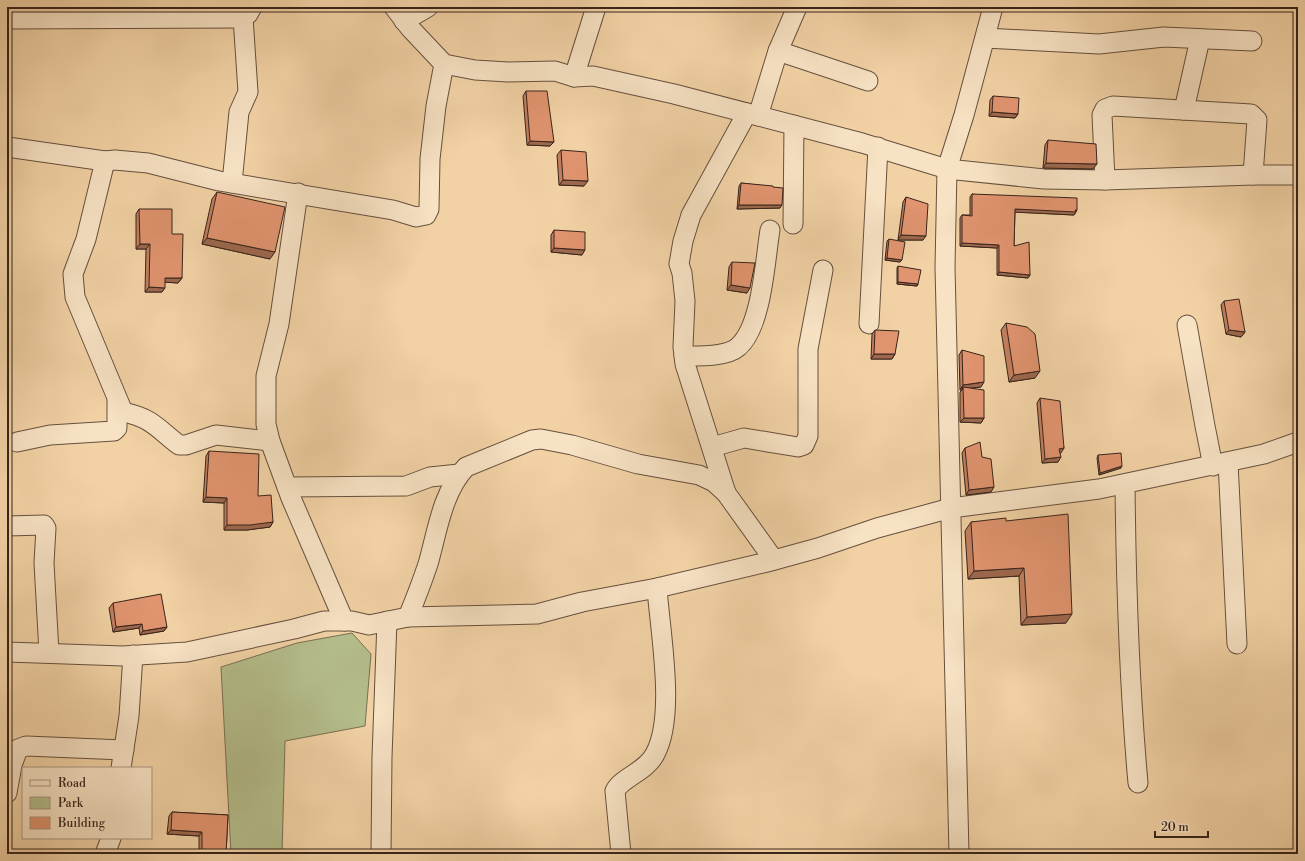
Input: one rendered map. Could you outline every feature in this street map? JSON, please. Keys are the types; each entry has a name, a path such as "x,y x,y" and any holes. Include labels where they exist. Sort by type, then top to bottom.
{"street":[{"path":"428,7 399,14 444,64 475,70 501,72 556,71 574,77 594,76 674,94 878,147 946,169 1044,179 1105,180 1298,175"},
{"path":"574,77 596,7"},
{"path":"726,493 684,356 685,301 682,273 679,264 683,241 692,215 733,141 752,115 797,7"},
{"path":"959,854 945,268 946,169 993,7"},
{"path":"7,19 102,14 217,19 248,12 248,92 239,112 232,183"},
{"path":"985,38 1099,44 1164,37 1252,41"},
{"path":"1184,110 1200,39"},
{"path":"778,51 868,81"},
{"path":"7,147 105,161 115,160 148,163 232,183 393,210 416,217 426,216 429,202 430,159 436,106 444,64"},
{"path":"1105,180 1102,115 1105,109 1113,106 1251,114 1257,120 1254,175"},
{"path":"793,224 794,125"},
{"path":"869,324 878,147"},
{"path":"105,161 86,239 74,274 75,297 122,412 137,415 157,425 179,445 186,445 216,435 270,441"},
{"path":"298,193 279,324 266,376 265,414 270,441 287,486 319,566 344,621"},
{"path":"684,356 704,356 738,348 748,334 758,307 770,230"},
{"path":"712,447 744,438 798,447 804,445 808,436 808,349 823,270"},
{"path":"1187,324 1202,412 1221,464 1237,644"},
{"path":"17,442 50,436 114,431 117,428 117,401"},
{"path":"408,617 427,566 445,506 459,474 466,467 480,460 532,440 541,439 572,445 638,464 698,475 714,482 726,493 774,560"},
{"path":"7,652 133,655 187,652 294,630 324,621 344,621 369,625 408,617 537,614 582,602 657,588 774,560 818,548 877,528 951,508 1099,489 1264,454 1298,442"},
{"path":"287,486 406,486 430,476 459,474"},
{"path":"1125,484 1125,575 1130,700 1138,783"},
{"path":"7,526 44,525 46,528 44,563 48,653"},
{"path":"621,854 615,791 618,786 641,771 654,756 662,739 665,718 657,588"},
{"path":"381,854 382,757 387,621"},
{"path":"7,793 12,765 18,749 26,746 122,759 129,716 133,655"},
{"path":"105,854 111,839"}],"green space":[{"path":"352,633 371,654 365,726 285,741 282,854 231,854 221,667 297,643"}],"building":[{"path":"526,91 547,91 554,142 530,141"},
{"path":"993,96 1019,98 1018,114 992,112"},
{"path":"1048,140 1096,144 1097,164 1046,163"},
{"path":"561,150 586,152 588,181 563,180"},
{"path":"741,183 783,188 782,205 739,205"},
{"path":"217,192 285,207 275,252 207,238"},
{"path":"972,194 1077,198 1077,210 1075,210 1076,212 1015,209 1014,246 1029,242 1030,275 999,272 999,245 962,243 962,215 972,216"},
{"path":"906,197 928,204 926,236 901,235"},
{"path":"139,209 172,209 172,234 183,234 182,278 165,278 165,288 149,287 150,244 140,244"},
{"path":"554,230 585,232 585,250 554,248"},
{"path":"889,239 905,242 902,260 887,258"},
{"path":"732,262 755,263 750,288 731,285"},
{"path":"898,266 921,270 918,284 898,282"},
{"path":"1239,299 1245,332 1229,330 1224,301"},
{"path":"1006,323 1027,327 1035,334 1040,371 1014,375"},
{"path":"875,330 899,331 895,354 874,354"},
{"path":"962,350 984,356 984,382 963,385"},
{"path":"963,387 984,390 984,418 964,418"},
{"path":"1040,398 1060,401 1064,448 1059,449 1061,457 1045,459"},
{"path":"980,442 982,457 991,459 994,487 969,490 965,448"},
{"path":"209,451 259,454 258,496 271,495 273,522 250,525 227,525 227,498 206,497"},
{"path":"1121,453 1122,466 1100,473 1098,455"},
{"path":"1068,514 1072,614 1027,617 1024,568 974,571 971,522 1006,518 1006,521"},
{"path":"161,594 167,627 143,631 142,624 116,627 113,603"},
{"path":"172,812 228,815 226,854 202,854 202,832 171,830"}]}
